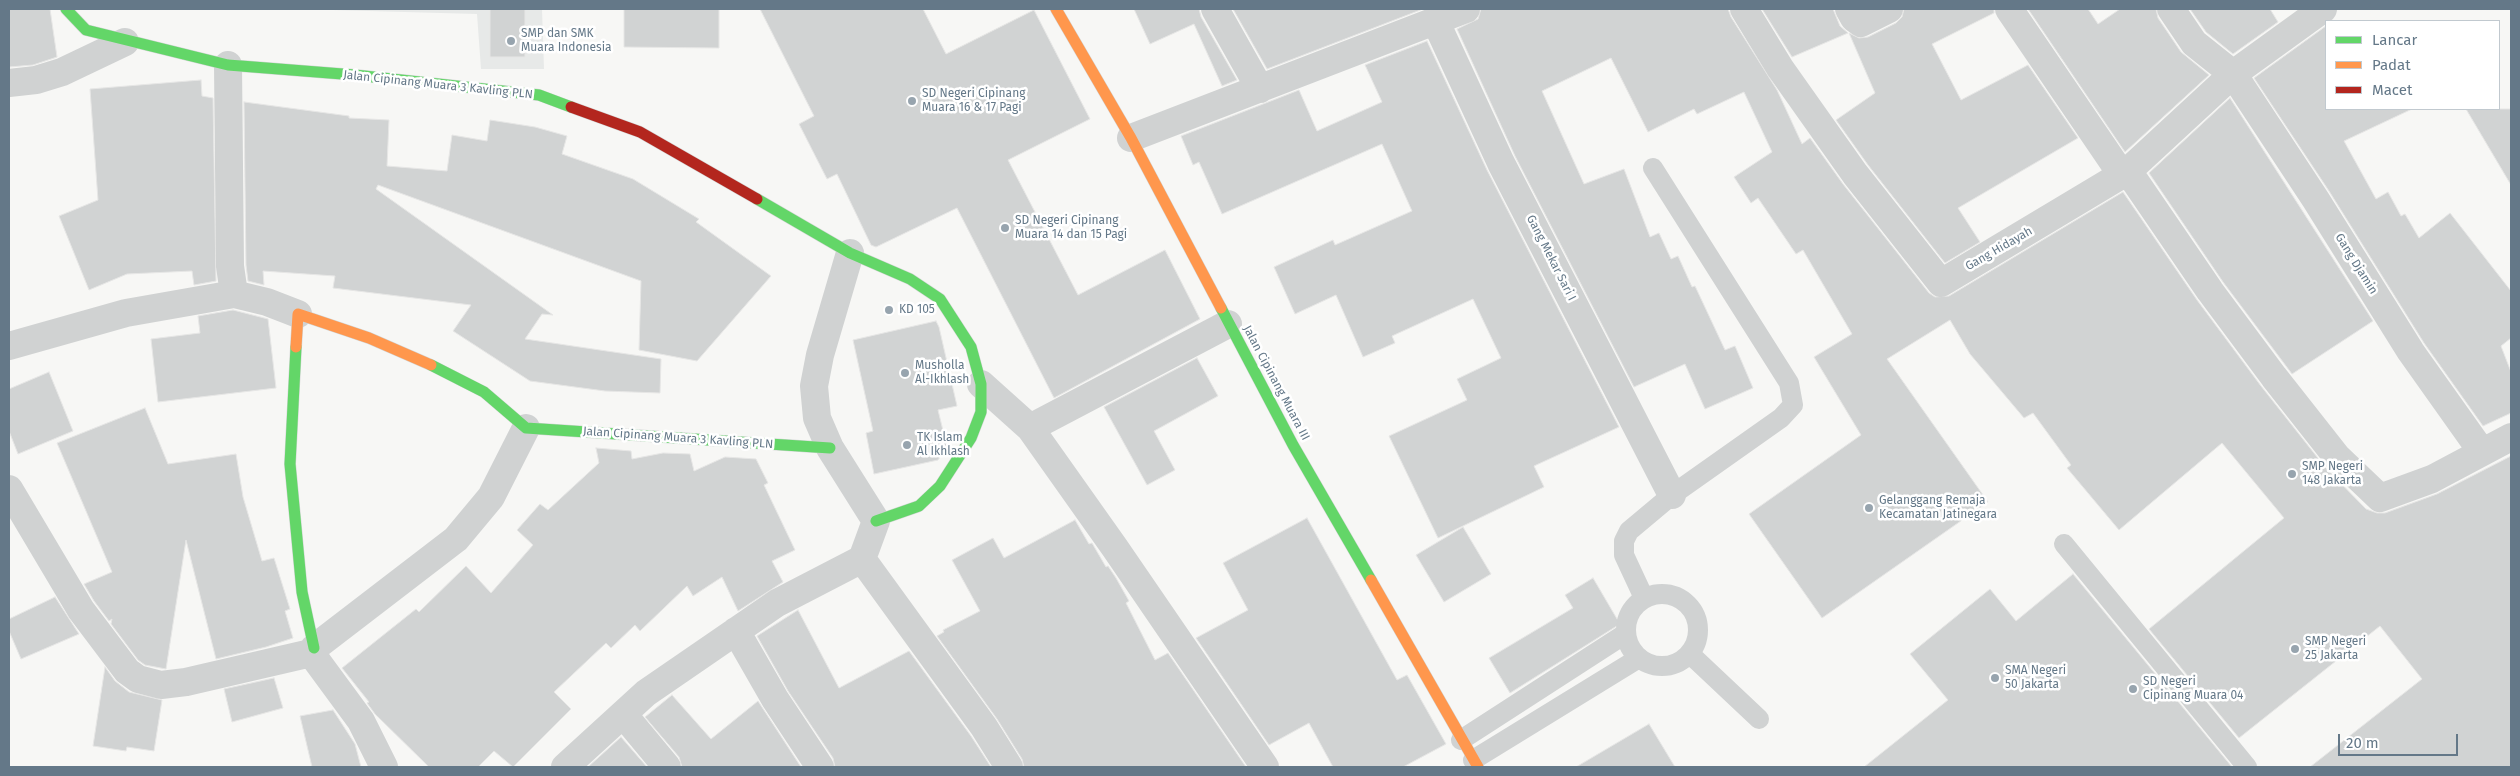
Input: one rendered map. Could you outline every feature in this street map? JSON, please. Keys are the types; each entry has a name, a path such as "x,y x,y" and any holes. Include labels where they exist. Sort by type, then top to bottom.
{"street":[{"name":"Jalan Cipinang Muara 3 Kavling PLN","path":"66,9 86,30 125,42 228,65 355,75 539,95 640,132 850,253 910,279 940,299 971,347 981,384 981,412 971,438 940,486 919,506 876,520"},
{"name":"Jalan Cipinang Muara III","path":"1056,9 1131,138 1293,445 1476,764"},
{"path":"1215,9 1260,89"},
{"path":"1131,138 1260,89 1418,19 1466,9"},
{"name":"Gang Hidayah","path":"1744,9 1780,68 1855,174 1941,283 2125,173 2233,74 2323,9"},
{"path":"1850,9 1854,18 1861,23 1889,9"},
{"path":"2009,9 2210,291 2279,383 2337,457 2380,498 2432,479 2511,437"},
{"name":"Gang Djamin","path":"2171,9 2194,42 2233,74 2316,200 2411,352 2482,452"},
{"name":"Gang Mekar Sari I","path":"1418,19 1501,163 1672,495"},
{"path":"9,83 36,80 62,72 125,42"},
{"path":"228,65 230,266 234,294"},
{"path":"565,767 646,693 777,603 862,560 876,520 830,448 817,418 814,386 820,355 850,253"},
{"path":"9,346 126,313 234,294 267,302 369,338 452,374 484,392 526,428 491,498 456,539 312,650 186,682 161,685 138,680 128,671 82,610 9,489"},
{"path":"298,314 290,464 294,523 312,650 361,722 384,767"},
{"path":"1030,428 1228,324"},
{"path":"981,384 1030,428 1265,767"},
{"name":"Jalan Cipinang Muara 3 Kavling PLN","path":"526,428 830,448"},
{"path":"862,560 984,727 1009,767"},
{"path":"736,632 775,699 820,767"},
{"path":"623,714 667,767"}],"lane":[{"path":"1644,598 1624,555 1624,541 1629,531 1672,495 1781,418 1793,405 1789,383 1653,168"},
{"path":"2064,544 2247,767"},
{"path":"1658,594 1672,596 1685,602 1694,613 1698,627 1697,641 1690,654 1679,662 1665,667 1652,666 1639,658 1630,648 1625,634 1627,620 1633,607 1644,598 1658,594"},
{"path":"1461,740 1625,634"},
{"path":"1690,654 1759,719"},
{"path":"1476,764 1639,658"}],"shaded area":[{"name":"SMP dan SMK Muara Indonesia","path":"296,9 542,9 544,69 481,69 477,14"}],"building":[{"path":"9,9 50,9 57,57 33,65 9,67"},
{"path":"490,9 525,9 525,57 490,57"},
{"path":"624,9 719,9 719,48 624,47"},
{"path":"760,9 923,9 946,54 1034,10 1090,119 1008,160 1078,295 1165,250 1200,319 1054,398 957,208 876,247 871,245 837,174 827,179 799,124 814,116"},
{"path":"1134,9 1199,9 1201,17 1237,80 1222,86 1194,24 1150,44"},
{"path":"1233,9 1423,9 1267,69"},
{"path":"1481,9 1728,9 1731,17 1777,90 1802,144 1810,138 1843,184 1929,293 1935,297 1949,296 2123,192 2197,300 2261,386 2325,467 2366,509 2377,513 2385,513 2437,494 2511,456 2511,767 2310,767 2422,679 2380,626 2239,738 2149,629 2284,518 2222,443 2119,530 2067,468 2071,465 2033,413 2024,418 1970,354 1950,320 1887,359 1988,502 1822,618 1749,514 1861,435 1814,357 1852,334 1803,250 1796,254 1758,198 1751,203 1734,177 1772,152 1744,92 1697,114 1694,109 1648,132 1611,58 1542,91 1584,184 1624,169 1650,237 1659,233 1671,259 1678,256 1692,287 1695,286 1725,350 1735,346 1753,388 1705,409 1685,364 1634,387 1515,156 1457,29 1478,19"},
{"path":"1762,9 1833,9 1840,26 1848,33 1792,57"},
{"path":"1904,9 1994,9 1994,13 1932,44 1961,100 2028,65 2078,138 1958,208 1980,242 1945,263 1868,165 1836,120 1875,93 1849,33 1859,38 1868,37 1896,23 1902,17"},
{"path":"2028,9 2088,9 2098,24 2120,9 2156,9 2158,18 2181,52 2209,75 2125,152"},
{"path":"2190,9 2270,9 2278,22 2233,54 2206,32"},
{"path":"2325,27 2325,110 2410,110 2344,141 2376,199 2388,192 2401,216 2405,214 2419,238 2450,213 2511,291 2511,338 2501,346 2511,372 2511,413 2483,426 2424,343 2329,191 2254,78"},
{"path":"1427,41 1487,170 1619,427 1534,466 1544,487 1438,538 1389,436 1467,400 1457,379 1501,358 1473,299 1392,336 1395,343 1363,357 1336,295 1295,314 1274,267 1333,240 1335,245 1412,211 1382,144 1222,214 1199,162 1193,165 1181,136 1299,90 1317,131 1382,102 1365,65"},
{"path":"201,80 202,96 213,98 216,281 194,285 192,271 127,274 89,290 59,216 98,200 90,89"},
{"path":"2230,98 2373,321 2292,374 2223,282 2149,173"},
{"path":"244,102 349,116 349,118 389,120 387,166 447,171 452,135 487,141 490,120 535,127 567,136 562,154 633,179 699,219 696,222 771,276 697,361 639,350 641,281 378,185 376,189 553,315 542,314 525,339 661,359 660,393 605,391 530,381 453,331 471,305 333,288 335,276 263,271 264,285 248,281 246,265"},
{"path":"2511,109 2511,185 2467,110"},
{"path":"233,310 268,319 276,388 158,402 151,339 200,333 198,316"},
{"name":"Musholla Al-Ikhlash","path":"936,321 957,406 938,410 947,447 938,460 874,474 866,433 873,431 853,340"},
{"path":"1197,358 1218,396 1154,431 1175,470 1147,485 1104,407"},
{"path":"49,372 73,431 18,454 9,431 9,389"},
{"path":"145,408 168,464 236,454 243,497 262,561 274,558 290,609 285,611 293,638 266,647 216,659 186,540 166,669 145,665 138,660 111,624 112,619 109,621 94,601 84,584 112,572 57,443"},
{"path":"596,448 631,451 632,459 663,453 690,454 694,471 725,457 756,459 768,483 764,485 795,550 772,561 783,582 738,611 722,577 693,596 687,586 640,631 635,625 611,648 606,643 554,692 571,709 513,767 494,751 478,767 429,767 375,714 367,703 369,702 342,668 416,609 419,612 466,566 491,593 533,545 517,530 540,504 548,510 599,463"},
{"path":"1307,518 1397,680 1407,675 1446,744 1403,767 1333,767 1309,723 1269,745 1196,638 1248,610 1223,563"},
{"path":"1075,520 1089,544 1092,543 1106,567 1108,566 1116,578 1129,601 1126,603 1155,660 1168,653 1246,767 1024,767 1022,759 997,719 937,636 944,632 943,630 980,611 952,560 993,538 1004,558"},
{"path":"1463,527 1491,574 1444,602 1416,555"},
{"name":"SMA Negeri 50 Jakarta","path":"2073,574 2232,767 1864,767 1948,700 1910,654 1990,589 2016,621"},
{"path":"1593,578 1620,624 1510,693 1489,658 1573,608 1565,595"},
{"path":"55,597 79,634 21,659 9,631 9,619"},
{"path":"798,610 839,688 909,651 971,736 991,767 835,767 833,758 788,691 757,636"},
{"path":"105,667 115,681 129,692 162,700 154,751 127,747 126,751 93,746"},
{"path":"274,678 283,708 232,722 224,689"},
{"path":"672,695 711,739 758,701 801,767 682,767 679,757 645,717"},
{"path":"333,710 355,744 361,767 312,767 300,716"},
{"path":"1649,724 1675,767 1576,767"},
{"path":"621,737 647,767 588,767"}],"traffic: fast":[{"path":"66,9 86,30 228,65 355,75 539,95 571,107"},
{"path":"757,199 850,253 910,279 940,299 971,347 981,384 981,412 971,438 940,486 919,506 876,521"},
{"path":"1221,308 1293,445 1371,580"},
{"path":"296,347 290,464 302,592 314,648"},
{"path":"431,365 484,392 526,428 830,448"}],"traffic: slow":[{"path":"1056,9 1131,138 1221,308"},
{"path":"296,347 298,314 369,338 431,365"},
{"path":"1371,580 1478,767"}],"traffic: jam":[{"path":"571,107 640,132 757,199"}],"place":[{"name":"SMP dan SMK Muara Indonesia","path":"511,41"},
{"name":"SD Negeri Cipinang Muara 16 & 17 Pagi","path":"912,101"},
{"name":"SD Negeri Cipinang Muara 14 dan 15 Pagi","path":"1005,228"},
{"name":"KD 105","path":"889,310"},
{"name":"Musholla Al-Ikhlash","path":"905,373"},
{"name":"TK Islam Al Ikhlash","path":"907,445"},
{"name":"SMP Negeri 148 Jakarta","path":"2292,474"},
{"name":"Gelanggang Remaja Kecamatan Jatinegara","path":"1869,508"},
{"name":"SMP Negeri 25 Jakarta","path":"2295,649"},
{"name":"SMA Negeri 50 Jakarta","path":"1995,678"},
{"name":"SD Negeri Cipinang Muara 04","path":"2133,689"}]}
